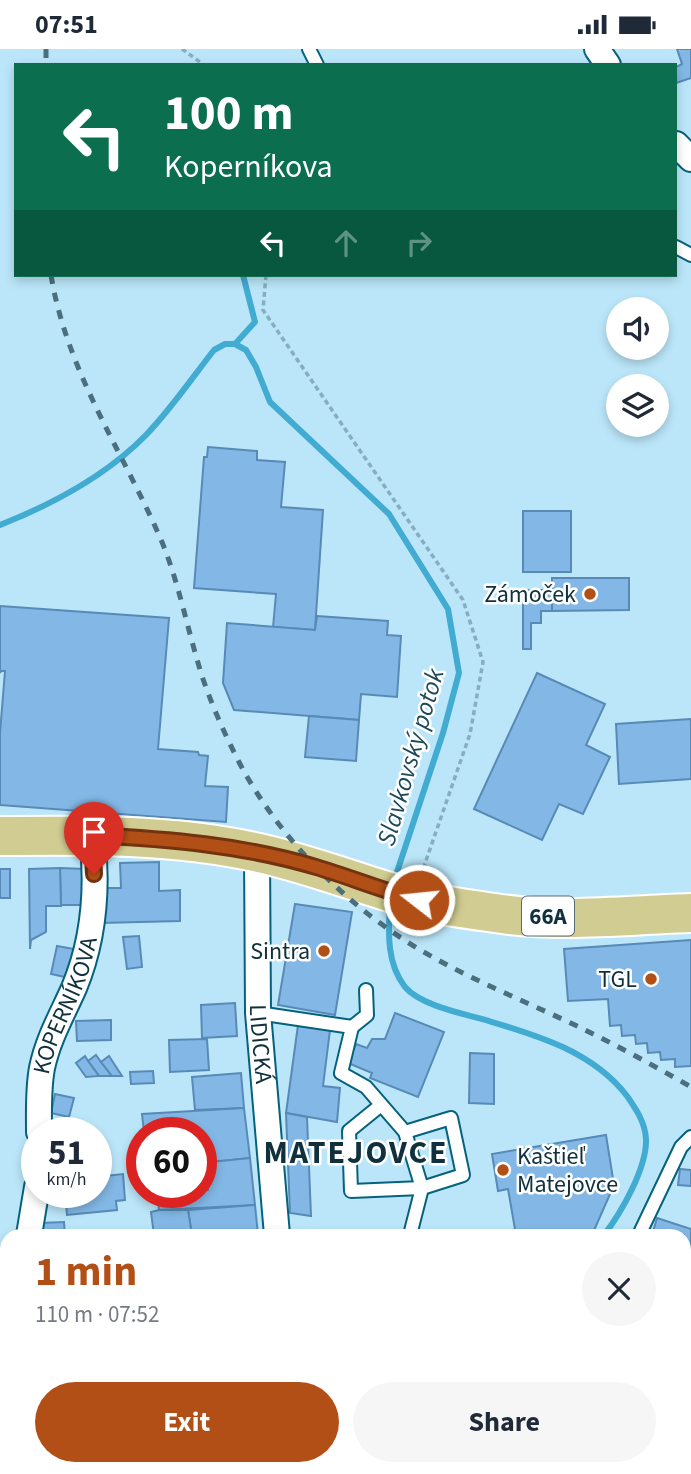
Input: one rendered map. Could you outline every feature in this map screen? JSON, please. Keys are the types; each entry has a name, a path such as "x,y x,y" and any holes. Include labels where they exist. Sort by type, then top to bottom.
{"main road":[{"name":"66A","path":"0,836 92,835 167,839 257,852 316,866 371,886 413,887 498,914 564,917 691,913"}],"street":[{"path":"677,145 691,159"},
{"name":"KOPERNÍKOVA","path":"39,1117 41,1070 48,1045 74,987 91,928 94,899 92,835"},
{"name":"LIDICKÁ","path":"257,852 258,1013 276,1229"},
{"path":"30,1229 34,1208"}],"lane":[{"path":"366,990 367,1015 352,1027 341,1073 366,1087 404,1132 422,1188 412,1229"},
{"path":"258,1013 352,1027"},
{"path":"381,1105 349,1131 351,1191 422,1188 463,1175 451,1118 404,1132"},
{"path":"642,1229 681,1147 691,1137"}],"path":[{"path":"182,49 201,63"},
{"path":"265,277 263,310 463,600 483,662 470,734 413,887"}],"building":[{"path":"677,49 691,49 691,78 677,83 677,66 682,64"},
{"path":"208,447 257,451 257,460 285,462 281,507 323,510 315,630 273,627 276,594 194,588 204,457 207,457"},
{"path":"523,511 571,511 571,572 523,572"},
{"path":"552,578 629,578 629,610 552,611"},
{"path":"523,590 552,590 552,611 541,611 541,623 531,623 531,649 523,649"},
{"path":"0,606 169,618 158,749 198,752 199,755 208,756 205,786 228,787 226,822 0,805 0,733 5,671 0,673"},
{"path":"317,616 388,621 387,635 401,636 397,697 361,694 359,720 234,710 223,683 227,623 315,630"},
{"path":"537,673 605,704 586,745 610,757 583,814 559,804 542,840 474,809"},
{"path":"309,716 359,720 356,761 305,757"},
{"path":"691,719 691,779 619,784 616,724"},
{"path":"159,862 159,891 180,890 180,921 101,923 101,888 121,888 120,863"},
{"path":"60,868 85,869 86,905 61,905"},
{"path":"60,868 61,906 46,906 46,932 31,940 30,949 29,869"},
{"path":"0,869 10,869 10,898 0,898"},
{"path":"295,904 352,912 335,1015 278,1005"},
{"path":"139,936 142,967 127,969 123,937"},
{"path":"691,940 691,1066 675,1067 675,1059 661,1060 660,1052 648,1053 647,1043 636,1044 635,1035 622,1036 621,1025 610,1026 608,999 568,1001 564,949"},
{"path":"57,946 74,949 65,977 51,974"},
{"path":"235,1003 237,1036 202,1038 201,1005"},
{"path":"395,1013 444,1032 418,1097 370,1078 372,1073 348,1063 356,1044 367,1048 372,1039 385,1039"},
{"path":"111,1020 111,1040 77,1041 76,1021"},
{"path":"298,1025 330,1030 323,1086 340,1088 337,1122 286,1113"},
{"path":"207,1039 209,1070 170,1072 169,1040"},
{"path":"470,1053 494,1054 494,1104 469,1103"},
{"path":"96,1055 112,1076 99,1076 88,1061"},
{"path":"85,1056 99,1076 86,1077 76,1063"},
{"path":"109,1056 122,1076 112,1076 101,1062"},
{"path":"153,1071 154,1083 131,1084 130,1072"},
{"path":"241,1073 244,1108 195,1110 192,1077"},
{"path":"55,1094 74,1098 69,1117 51,1113"},
{"path":"244,1108 250,1158 217,1162 217,1117 142,1117 142,1114"},
{"path":"286,1113 307,1117 311,1216 290,1213"},
{"path":"606,1135 614,1185 595,1229 515,1229 508,1189 498,1191 492,1154"},
{"path":"250,1158 255,1205 217,1207 217,1161"},
{"path":"680,1169 691,1170 691,1186 678,1185"},
{"path":"123,1174 125,1200 116,1201 117,1210 67,1215 66,1208 112,1208 112,1175"},
{"path":"255,1205 257,1229 191,1229 188,1210"},
{"path":"159,1208 197,1208 159,1210"},
{"path":"188,1210 191,1229 153,1229 151,1212"},
{"path":"657,1218 691,1229 654,1229"},
{"path":"64,1222 65,1229 40,1229 40,1223"}],"waterway":[{"path":"235,344 255,322 244,277"},
{"name":"Slavkovský potok","path":"0,525 59,498 96,476 130,450 173,404 214,350 225,344 235,344 246,350 270,402 389,514 448,609 459,673 443,733 394,881"},
{"name":"Slavkovský potok","path":"390,906 389,938 392,959 399,978 412,994 444,1008 546,1040 582,1057 613,1081 634,1106 644,1127 645,1151 632,1190 608,1229"}],"railway":[{"path":"46,49 46,63"},
{"path":"51,277 59,311 83,379 162,542 215,712 240,764 274,818 316,868 390,931 436,959 575,1025 691,1087"}],"place":[{"name":"Zámoček","path":"590,594"},
{"name":"Sintra","path":"324,951"},
{"name":"TGL","path":"651,979"},
{"name":"Kaštieľ Matejovce","path":"503,1170"}],"district":[{"name":"MATEJOVCE","path":"356,1152"}],"route":[{"path":"94,874 92,835 167,839 257,852 316,866 419,900"}]}
